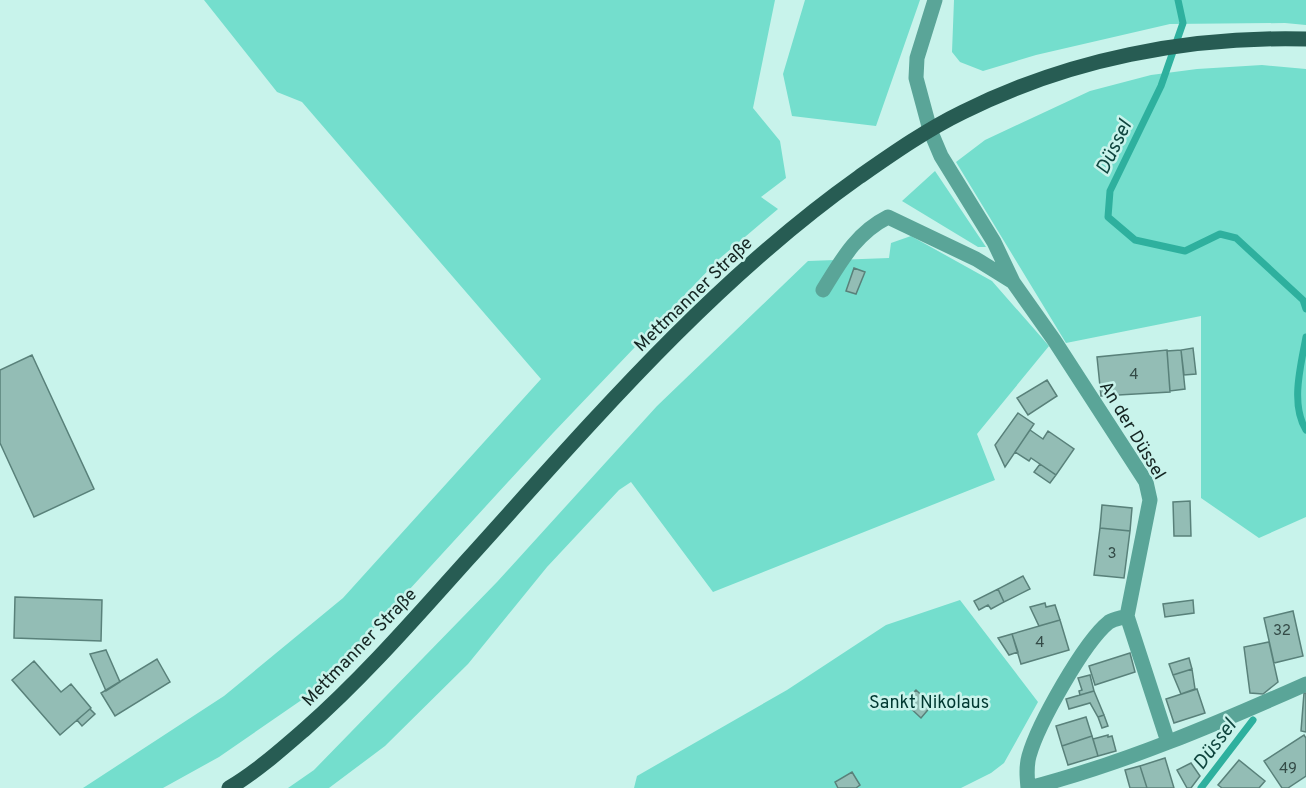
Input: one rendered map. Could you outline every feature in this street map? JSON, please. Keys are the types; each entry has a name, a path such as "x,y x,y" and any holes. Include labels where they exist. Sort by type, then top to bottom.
{"main road":[{"name":"Mettmanner Straße","path":"229,788 287,745 338,700 385,653 601,414 698,312 816,208 930,130 987,101 1048,77 1110,58 1194,43 1254,38 1306,39"}],"street":[{"name":"An der Düssel","path":"935,0 918,58 916,78 930,130 941,156 994,242 1013,282 1054,340 1146,482 1150,500 1127,616"},
{"name":"An der Düssel","path":"823,290 850,246 878,222 888,217 976,259 1013,282"},
{"path":"1168,742 1127,616 1111,621 1094,639 1064,683 1029,754 1026,770 1028,788 1090,772 1168,742 1306,684"}],"green space":[{"path":"204,0 775,0 753,108 780,141 786,178 761,197 778,209 719,259 553,433 319,688 219,757 163,788 83,788 224,696 343,598 541,379 302,102 277,92"},
{"path":"805,0 920,0 876,126 792,116 783,74"},
{"path":"954,0 1306,0 1306,25 1285,23 1170,24 1036,55 983,71 960,62 952,52"},
{"path":"1262,65 1306,69 1306,517 1259,538 1201,498 1201,316 1066,343 956,162 985,140 1090,91 1151,75 1197,69"},
{"path":"935,171 986,247 978,247 902,201"},
{"path":"911,236 992,281 1049,346 977,434 995,480 713,592 631,482 619,490 547,567 468,664 385,746 329,788 288,788 314,770 497,582 657,406 808,261 889,258 891,243"},
{"name":"Sankt Nikolaus","path":"960,600 1038,702 1004,763 991,773 961,788 634,788 637,776 787,690 886,625"}],"building":[{"path":"854,268 865,272 856,294 846,291"},
{"path":"1193,348 1196,374 1184,375 1181,350"},
{"path":"1167,350 1170,392 1101,396 1097,357"},
{"path":"1181,350 1185,389 1170,391 1167,351"},
{"path":"32,355 94,489 34,517 0,443 0,370"},
{"path":"1047,380 1057,396 1028,415 1017,398"},
{"path":"1018,413 1034,424 1005,467 995,445"},
{"path":"1030,430 1043,439 1048,431 1074,449 1056,475 1031,458 1029,461 1015,452"},
{"path":"1040,464 1056,475 1050,483 1034,472"},
{"path":"1190,501 1191,536 1174,536 1173,502"},
{"path":"1102,505 1132,508 1130,531 1100,528"},
{"path":"1100,528 1130,531 1124,578 1094,575"},
{"path":"1023,576 1030,589 1004,602 998,589"},
{"path":"998,589 1004,602 991,609 988,605 979,610 974,601"},
{"path":"15,597 102,600 101,641 14,638"},
{"path":"1193,600 1194,613 1165,617 1163,604"},
{"path":"1045,603 1046,607 1055,605 1060,620 1039,626 1030,607"},
{"path":"1293,611 1303,656 1274,663 1264,618"},
{"path":"1060,620 1069,650 1021,664 1012,634"},
{"path":"1012,634 1018,652 1009,655 998,638"},
{"path":"1269,642 1278,682 1263,694 1250,693 1244,647"},
{"path":"106,650 120,682 106,691 90,654"},
{"path":"1130,653 1135,672 1095,685 1089,666"},
{"path":"1189,658 1192,669 1173,675 1169,664"},
{"path":"157,659 170,682 115,716 101,693"},
{"path":"34,661 61,692 71,684 91,708 60,735 12,680"},
{"path":"1192,669 1195,689 1181,694 1173,675"},
{"path":"1090,675 1094,691 1080,695 1079,691 1082,690 1078,678"},
{"path":"1197,689 1205,713 1174,723 1166,699"},
{"path":"916,690 932,705 921,718 904,702"},
{"path":"1094,691 1104,715 1098,717 1090,703 1069,709 1066,699"},
{"path":"1304,693 1306,693 1306,732 1301,731"},
{"path":"90,709 95,714 82,726 77,720"},
{"path":"1104,715 1108,726 1102,728 1098,717"},
{"path":"1086,717 1092,736 1062,746 1056,726"},
{"path":"1108,735 1108,737 1112,736 1116,751 1098,756 1093,739"},
{"path":"1304,735 1306,738 1306,776 1288,788 1282,788 1264,761"},
{"path":"1092,736 1098,756 1068,765 1062,746"},
{"path":"1165,758 1174,788 1147,788 1140,766"},
{"path":"1239,760 1265,781 1259,788 1222,788 1218,785"},
{"path":"1191,763 1200,776 1191,788 1187,788 1177,770"},
{"path":"1140,766 1147,788 1130,788 1125,770"},
{"path":"852,772 860,785 856,788 838,788 835,782"}],"waterway":[{"name":"Düssel","path":"1178,0 1183,23 1161,86 1110,191 1108,217 1135,240 1185,251 1220,234 1236,238 1303,300 1306,309"},
{"name":"Düssel","path":"1306,337 1298,384 1301,420 1306,430"},
{"name":"Düssel","path":"1201,788 1253,720"}]}
